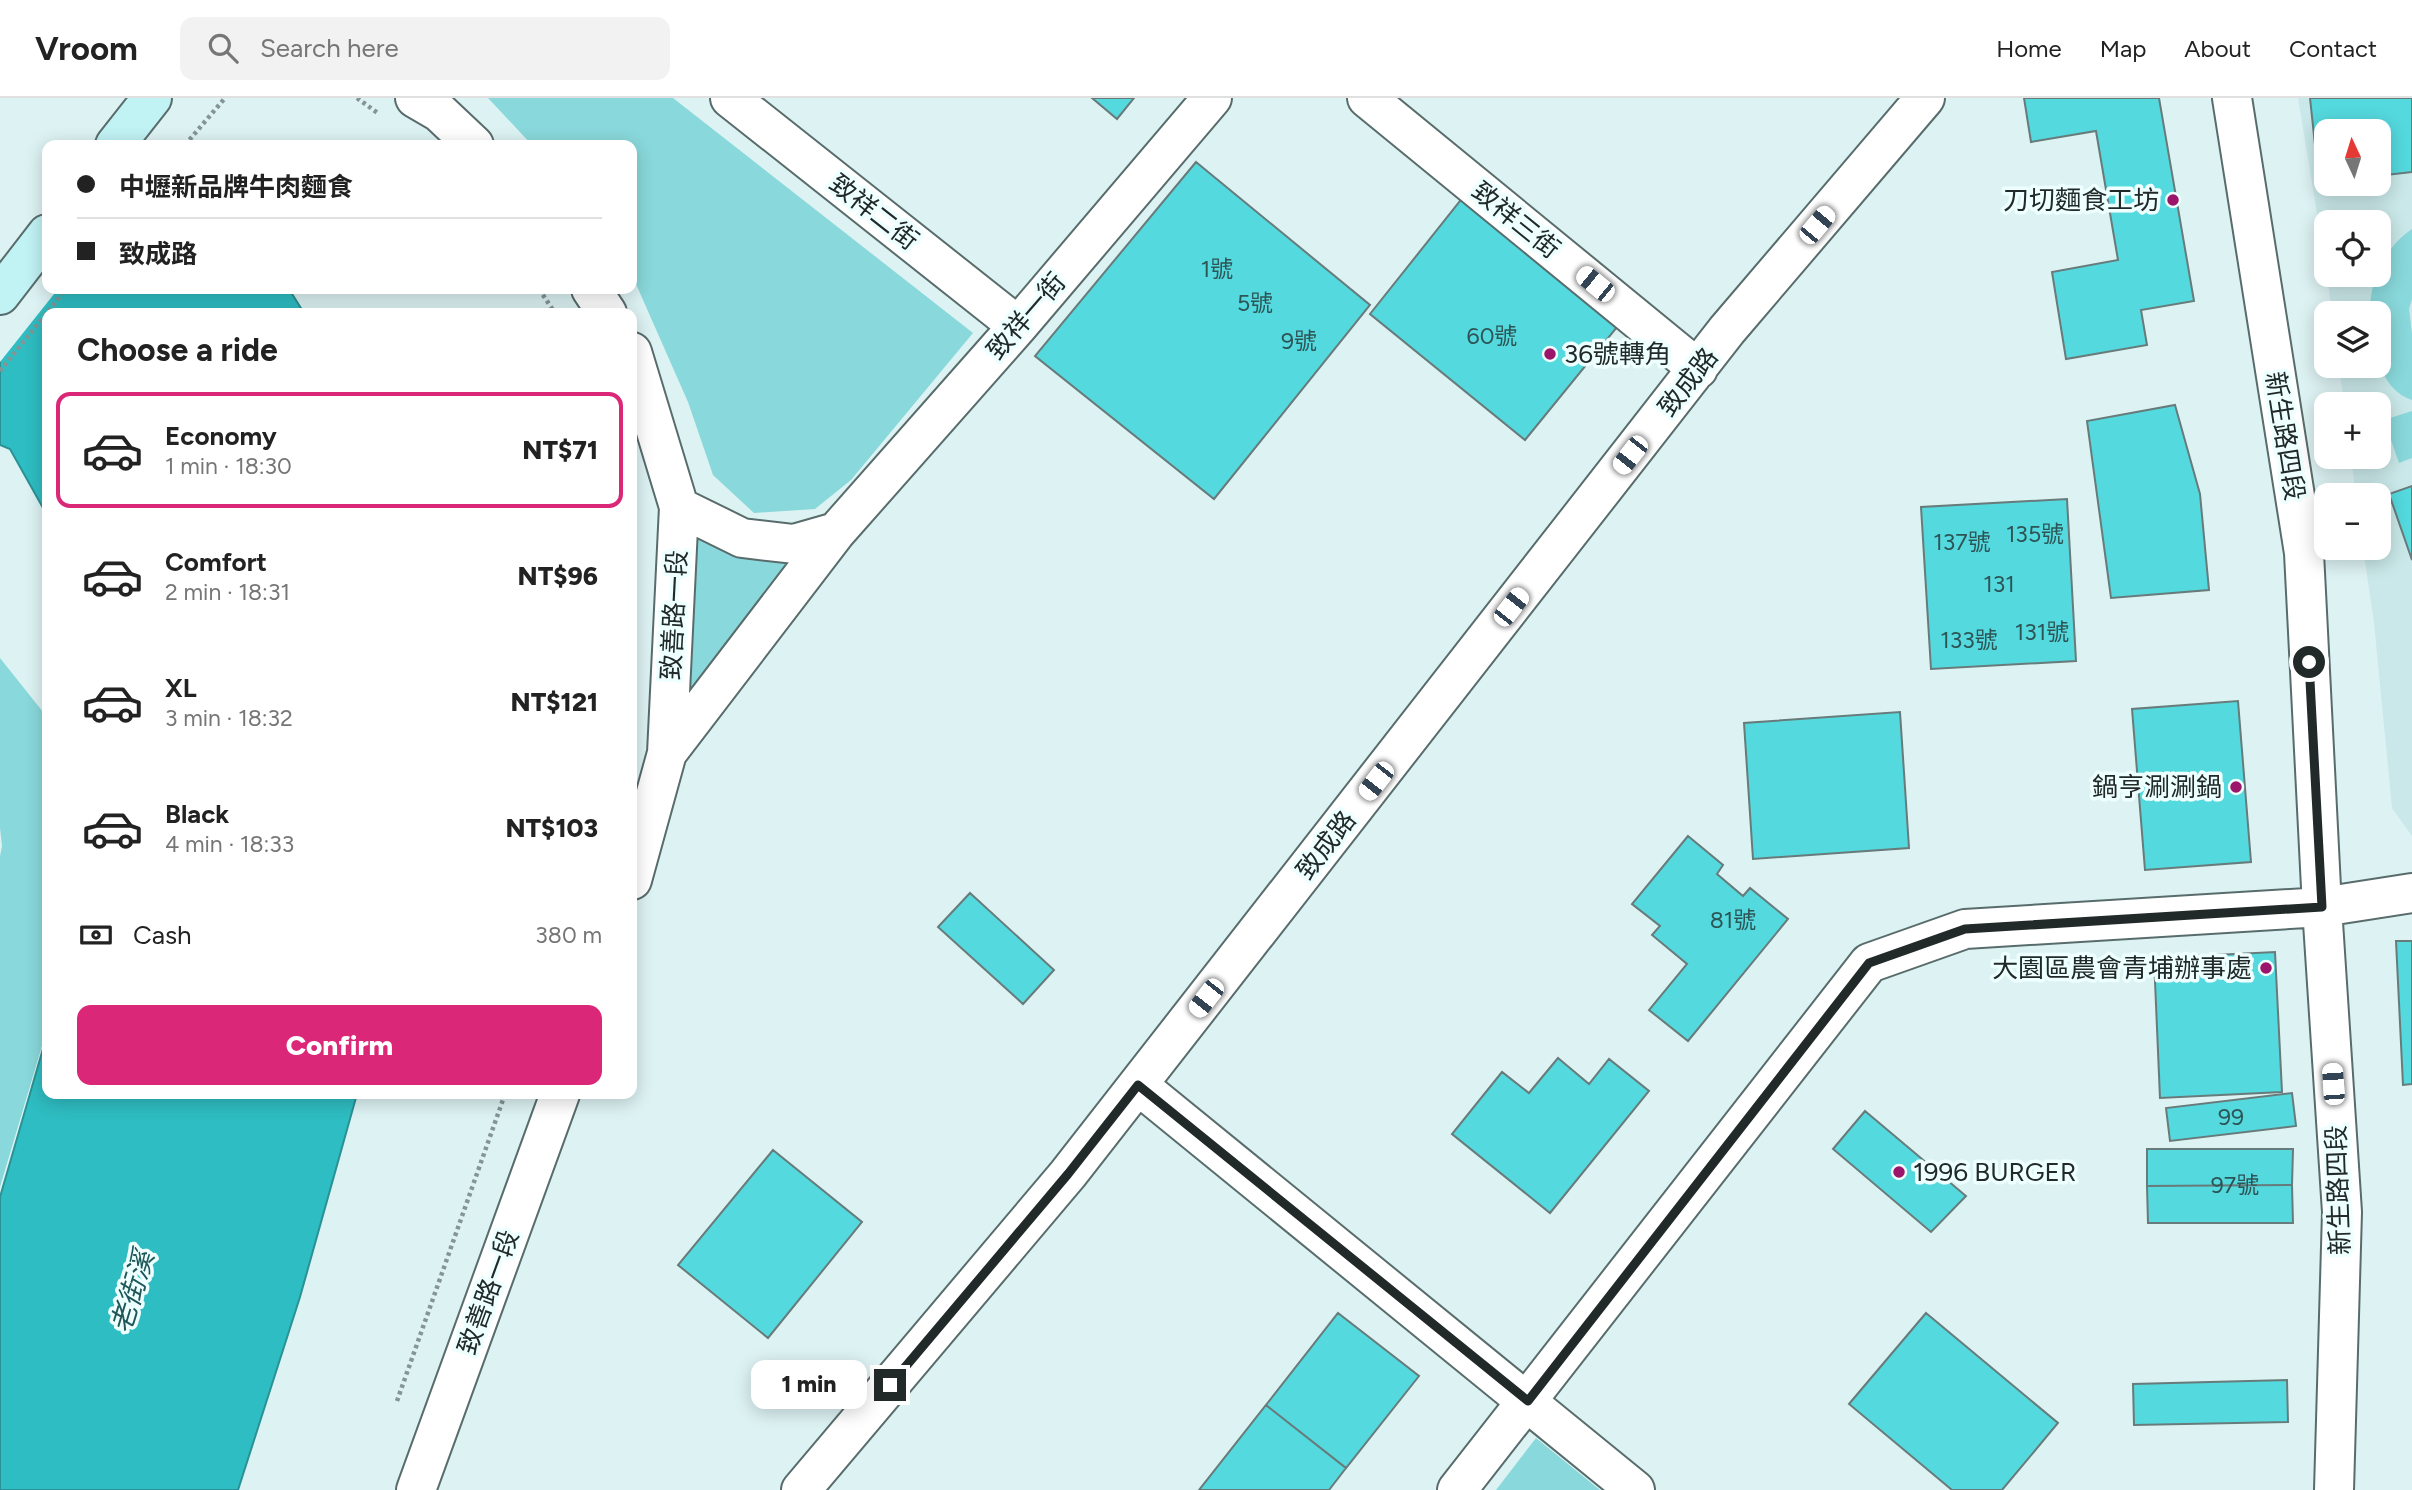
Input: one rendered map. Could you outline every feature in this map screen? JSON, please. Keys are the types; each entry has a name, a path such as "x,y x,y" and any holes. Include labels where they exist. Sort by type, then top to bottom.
{"street":[{"path":"415,98 439,112 469,140"},
{"name":"致祥二街","path":"730,98 1018,326"},
{"name":"致祥一街","path":"667,753 836,532 1018,326 1212,98"},
{"name":"致祥三街","path":"1367,98 1698,369"},
{"name":"致成路","path":"801,1490 1068,1174 1727,331 1925,98"},
{"name":"新生路四段","path":"2232,98 2304,553 2322,907 2342,1212 2333,1490"},
{"path":"120,140 147,104"},
{"path":"0,295 42,240"},
{"name":"致善路一段","path":"637,368 679,507 667,753 637,862"},
{"path":"679,507 742,538 794,544 836,532"},
{"path":"1457,1490 1869,963 1965,929 2322,907 2412,892"},
{"path":"1138,1085 1635,1490"},
{"name":"致善路一段","path":"416,1490 558,1099"}],"path":[{"path":"189,140 225,98"},
{"path":"51,308 62,294"},
{"path":"0,371 42,319"},
{"path":"397,1401 503,1099"}],"shaded area":[{"path":"488,98 673,98 973,333 851,480 815,509 754,513 713,475 688,402 637,286 637,140 527,140"},
{"path":"2298,98 2412,98 2412,836 2392,808 2374,623 2365,560 2391,560 2391,483 2354,483 2353,469 2391,469 2391,392 2342,392 2341,378 2391,378 2391,301 2330,301 2329,287 2391,287 2391,210 2316,210 2314,196 2391,196 2391,119 2314,119 2314,195"},
{"path":"2412,229 2412,299 2409,309 2412,334 2412,400 2400,394 2387,378 2391,378 2391,301 2370,301 2373,287 2391,287 2391,249"},
{"path":"2412,411 2412,458 2399,463 2391,440 2391,418"},
{"path":"679,507 743,538 836,532 667,753"},
{"path":"0,658 42,711 42,1046 0,1187 2,846"},
{"path":"1536,1438 1600,1490 1496,1490"}],"water":[{"path":"0,124 42,143 42,294 292,294 301,308 42,308 42,506 10,449 0,445"},
{"name":"老街溪","path":"42,1052 42,1099 356,1099 300,1297 238,1490 0,1490 0,1197"}],"pier":[{"path":"0,120 47,140 42,140 42,294 54,294 0,362"}],"building":[{"path":"1092,98 1134,98 1117,119"},
{"path":"2024,98 2159,98 2194,301 2141,310 2147,345 2066,359 2052,272 2118,260 2096,131 2031,142"},
{"path":"2310,98 2412,98 2412,172 2391,174 2391,119 2314,119 2314,135"},
{"path":"1196,162 1370,305 1214,499 1035,356"},
{"path":"1464,196 1622,321 1525,440 1370,314"},
{"path":"2175,405 2200,494 2209,590 2111,598 2087,421"},
{"path":"2412,486 2412,560 2391,500 2391,493"},
{"path":"2067,499 2076,661 1931,669 1921,507"},
{"path":"2238,701 2251,862 2145,870 2132,709"},
{"path":"1900,712 1909,848 1753,859 1744,723"},
{"path":"1688,836 1723,865 1717,874 1743,896 1750,888 1788,919 1688,1041 1649,1010 1687,964 1652,935 1660,926 1632,904"},
{"path":"970,893 1054,970 1023,1004 938,927"},
{"path":"2396,941 2412,941 2412,1084 2403,1085"},
{"path":"2275,952 2282,1092 2160,1098 2154,958"},
{"path":"1558,1058 1589,1084 1609,1059 1649,1091 1550,1213 1452,1134 1502,1072 1529,1093"},
{"path":"2292,1093 2296,1126 2170,1141 2166,1108"},
{"name":"1996 BURGER","path":"1865,1111 1966,1196 1931,1232 1833,1149"},
{"path":"2147,1149 2293,1149 2292,1185 2147,1186"},
{"path":"773,1150 862,1222 768,1338 678,1265"},
{"path":"2292,1185 2293,1223 2148,1223 2147,1186"},
{"path":"1338,1313 1419,1376 1346,1468 1266,1405"},
{"path":"1926,1313 2058,1423 2002,1490 1952,1490 1849,1404"},
{"path":"2287,1380 2288,1422 2134,1425 2133,1384"},
{"path":"1266,1405 1346,1468 1329,1490 1199,1490"}],"place":[{"name":"刀切麵食工坊","path":"2173,200"},
{"name":"36號轉角","path":"1550,354"},
{"name":"鍋亨涮涮鍋","path":"2236,787"},
{"name":"大園區農會青埔辦事處","path":"2266,968"},
{"name":"1996 BURGER","path":"1899,1172"}],"route":[{"path":"890,1385 1068,1174 1138,1085 1528,1401 1869,963 1965,929 2322,907 2309,662"}]}
